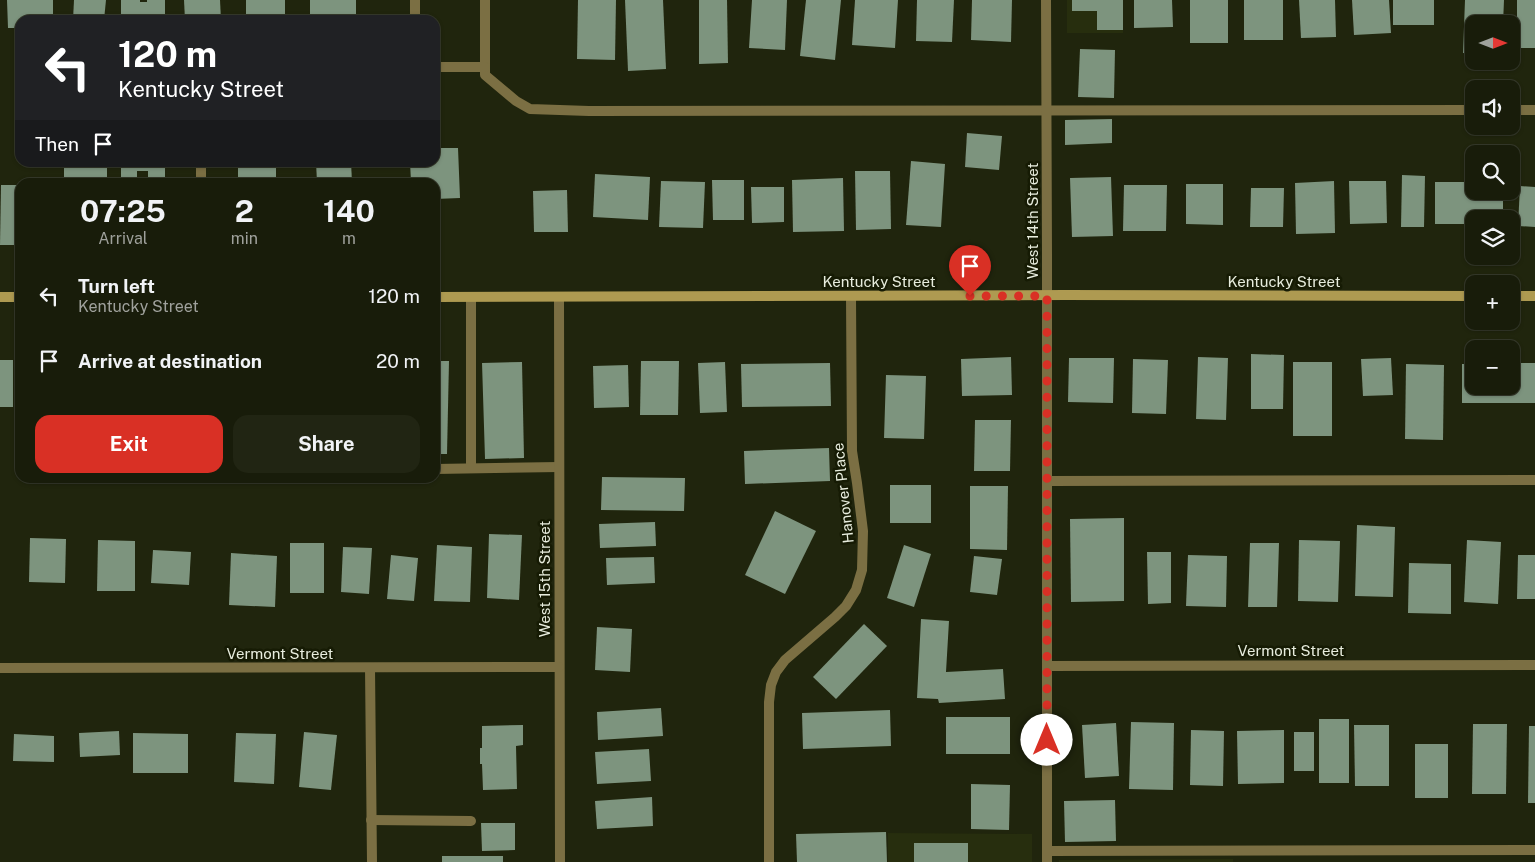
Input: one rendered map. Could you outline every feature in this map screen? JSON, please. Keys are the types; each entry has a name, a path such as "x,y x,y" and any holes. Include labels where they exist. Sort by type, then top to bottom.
{"main road":[{"name":"Kentucky Street","path":"440,296 1465,296"},
{"path":"1520,296 1535,296"},
{"path":"0,297 15,297"}],"street":[{"path":"415,0 415,15"},
{"path":"485,0 485,75 516,101 530,109 608,111 1465,110"},
{"name":"West 14th Street","path":"1046,0 1047,862"},
{"path":"440,67 485,67"},
{"path":"1520,110 1535,110"},
{"path":"471,296 472,468"},
{"name":"West 15th Street","path":"559,296 560,862"},
{"name":"Hanover Place","path":"769,862 769,702 776,672 785,660 846,606 856,590 862,570 863,531 858,483 852,451 851,296"},
{"path":"440,469 559,467"},
{"path":"1047,481 1535,480"},
{"name":"Vermont Street","path":"1047,666 1535,665"},
{"name":"Vermont Street","path":"0,668 559,667"},
{"path":"370,668 372,862"},
{"path":"371,820 471,821"},
{"path":"1047,851 1535,850"}],"shaded area":[{"path":"1067,0 1123,0 1123,33 1067,33"},
{"path":"888,833 1032,834 1032,862 888,862"},
{"path":"1233,859 1233,862 1059,862 1059,860"}],"building":[{"path":"7,0 53,0 53,15 15,15 15,28 8,28"},
{"path":"74,0 106,0 104,15 73,15"},
{"path":"121,0 147,2 147,0 165,0 165,15 121,15"},
{"path":"184,0 220,0 221,15 185,15"},
{"path":"246,0 285,0 285,15 246,15"},
{"path":"310,0 356,0 356,15 310,15"},
{"path":"578,0 616,0 615,60 577,59"},
{"path":"625,0 663,0 666,69 628,71"},
{"path":"699,0 727,0 728,63 699,64"},
{"path":"752,0 787,0 785,50 749,48"},
{"path":"806,0 841,0 835,60 800,56"},
{"path":"855,0 898,0 895,48 852,45"},
{"path":"917,0 954,0 952,42 916,41"},
{"path":"972,0 1012,0 1011,42 971,40"},
{"path":"1072,0 1123,0 1123,30 1097,30 1097,11 1072,11"},
{"path":"1134,0 1172,0 1173,27 1134,28"},
{"path":"1190,0 1228,0 1228,43 1190,43"},
{"path":"1244,0 1283,0 1283,40 1244,40"},
{"path":"1299,0 1335,0 1336,37 1301,38"},
{"path":"1352,0 1389,0 1391,33 1354,35"},
{"path":"1393,0 1434,0 1434,25 1393,25"},
{"path":"1465,0 1504,0 1503,15 1465,15 1465,53 1463,53"},
{"path":"1517,0 1535,0 1535,48 1520,48 1520,15 1517,15"},
{"path":"1080,49 1115,50 1114,98 1078,97"},
{"path":"1112,119 1112,143 1065,145 1065,120"},
{"path":"967,133 1002,136 999,170 965,167"},
{"path":"440,148 458,148 460,198 440,199 440,178 411,178 410,167 440,167"},
{"path":"911,161 945,164 941,227 906,225"},
{"path":"64,167 107,167 107,178 64,178"},
{"path":"121,167 165,167 165,178 148,178 148,171 137,171 137,178 121,178"},
{"path":"238,167 276,167 276,178 238,178"},
{"path":"316,167 351,167 352,178 317,178"},
{"path":"855,171 890,171 891,229 856,230"},
{"path":"595,174 650,177 648,220 593,217"},
{"path":"1402,175 1425,176 1424,227 1401,227"},
{"path":"1111,177 1113,236 1072,237 1070,178"},
{"path":"843,178 844,231 793,232 792,180"},
{"path":"712,180 744,180 744,220 713,220"},
{"path":"661,181 705,182 703,228 659,227"},
{"path":"1334,181 1335,233 1296,234 1295,183"},
{"path":"1349,181 1386,181 1387,223 1350,224"},
{"path":"1435,182 1465,182 1465,200 1503,200 1503,210 1465,210 1465,224 1435,224"},
{"path":"1186,184 1223,184 1223,225 1186,224"},
{"path":"1,185 15,185 15,245 0,245"},
{"path":"1124,185 1167,185 1166,231 1123,231"},
{"path":"1520,186 1535,187 1535,227 1520,226"},
{"path":"751,187 784,187 784,222 752,223"},
{"path":"1251,188 1284,188 1283,227 1250,227"},
{"path":"567,190 568,232 534,232 533,191"},
{"path":"1251,354 1284,355 1283,409 1251,409"},
{"path":"1011,357 1012,395 962,396 961,359"},
{"path":"1198,357 1228,358 1226,420 1196,419"},
{"path":"1069,358 1114,358 1113,403 1068,402"},
{"path":"1391,358 1393,395 1363,396 1361,359"},
{"path":"1133,359 1168,360 1166,414 1132,413"},
{"path":"0,360 13,360 13,407 0,407"},
{"path":"440,361 449,361 447,454 440,454"},
{"path":"641,361 679,361 678,415 640,415"},
{"path":"522,362 524,458 485,459 482,363"},
{"path":"725,362 727,412 700,413 698,363"},
{"path":"1293,362 1332,362 1332,436 1293,436"},
{"path":"830,363 831,406 742,407 741,364"},
{"path":"1520,363 1535,363 1535,403 1462,403 1462,364 1465,364 1465,395 1520,395"},
{"path":"1406,364 1444,365 1443,440 1405,439"},
{"path":"628,365 629,407 594,408 593,366"},
{"path":"886,375 926,376 924,439 884,438"},
{"path":"975,420 1011,420 1010,471 974,471"},
{"path":"829,448 830,481 745,484 744,451"},
{"path":"602,477 685,478 684,511 601,510"},
{"path":"890,485 931,485 931,523 890,523"},
{"path":"970,486 1008,486 1007,550 970,549"},
{"path":"775,511 816,531 785,594 745,575"},
{"path":"1124,518 1124,601 1071,602 1070,519"},
{"path":"655,522 656,546 600,548 599,524"},
{"path":"1357,525 1395,527 1393,597 1355,596"},
{"path":"489,534 522,535 519,600 487,598"},
{"path":"30,538 66,539 65,583 29,582"},
{"path":"98,540 135,541 135,591 97,591"},
{"path":"1299,540 1340,541 1338,602 1298,601"},
{"path":"1467,540 1501,542 1498,604 1464,602"},
{"path":"290,543 324,543 324,593 290,593"},
{"path":"1250,543 1279,543 1277,607 1248,607"},
{"path":"437,545 472,547 470,602 434,601"},
{"path":"904,545 931,554 914,607 887,598"},
{"path":"343,547 372,548 369,594 341,592"},
{"path":"153,550 191,552 189,585 151,583"},
{"path":"1147,552 1171,552 1171,603 1148,604"},
{"path":"231,553 277,556 275,607 229,605"},
{"path":"391,555 418,558 414,601 387,599"},
{"path":"1188,555 1227,556 1226,607 1186,606"},
{"path":"1518,555 1535,555 1535,599 1517,599"},
{"path":"974,556 1002,559 997,595 970,592"},
{"path":"654,557 655,583 607,585 606,558"},
{"path":"1409,563 1451,564 1451,614 1408,613"},
{"path":"921,619 949,621 946,672 1003,669 1005,699 939,703 938,699 917,698"},
{"path":"864,624 887,646 836,699 813,677"},
{"path":"597,627 632,629 630,672 595,670"},
{"path":"661,708 663,736 598,740 597,712"},
{"path":"890,710 891,746 803,749 802,713"},
{"path":"946,717 1010,717 1010,754 946,754"},
{"path":"1319,719 1349,719 1349,783 1319,783"},
{"path":"1131,722 1174,723 1173,790 1129,789"},
{"path":"1116,723 1119,776 1085,778 1082,725"},
{"path":"1473,724 1507,724 1506,794 1472,794"},
{"path":"523,725 523,745 516,746 517,789 483,790 482,764 480,764 482,726"},
{"path":"1354,725 1389,725 1389,786 1355,786"},
{"path":"1529,726 1535,726 1535,803 1528,803"},
{"path":"1191,730 1224,731 1223,786 1190,785"},
{"path":"1284,730 1284,783 1238,784 1237,731"},
{"path":"119,731 120,755 80,757 79,733"},
{"path":"304,732 337,735 331,790 299,787"},
{"path":"1294,732 1314,732 1314,771 1294,771"},
{"path":"133,733 188,734 188,773 133,773"},
{"path":"236,733 276,734 274,784 234,782"},
{"path":"14,734 54,736 54,762 13,761"},
{"path":"1415,744 1448,744 1448,798 1415,798"},
{"path":"649,749 651,781 597,784 595,752"},
{"path":"971,784 1010,785 1009,830 971,829"},
{"path":"652,797 653,826 597,829 595,801"},
{"path":"1115,800 1116,841 1065,842 1064,801"},
{"path":"481,823 515,823 515,850 482,851"},
{"path":"886,832 887,862 797,862 796,834"},
{"path":"914,843 968,843 968,862 914,862"},
{"path":"442,856 503,856 503,862 442,862"}],"route":[{"path":"970,296 1047,296 1047,740"}]}
